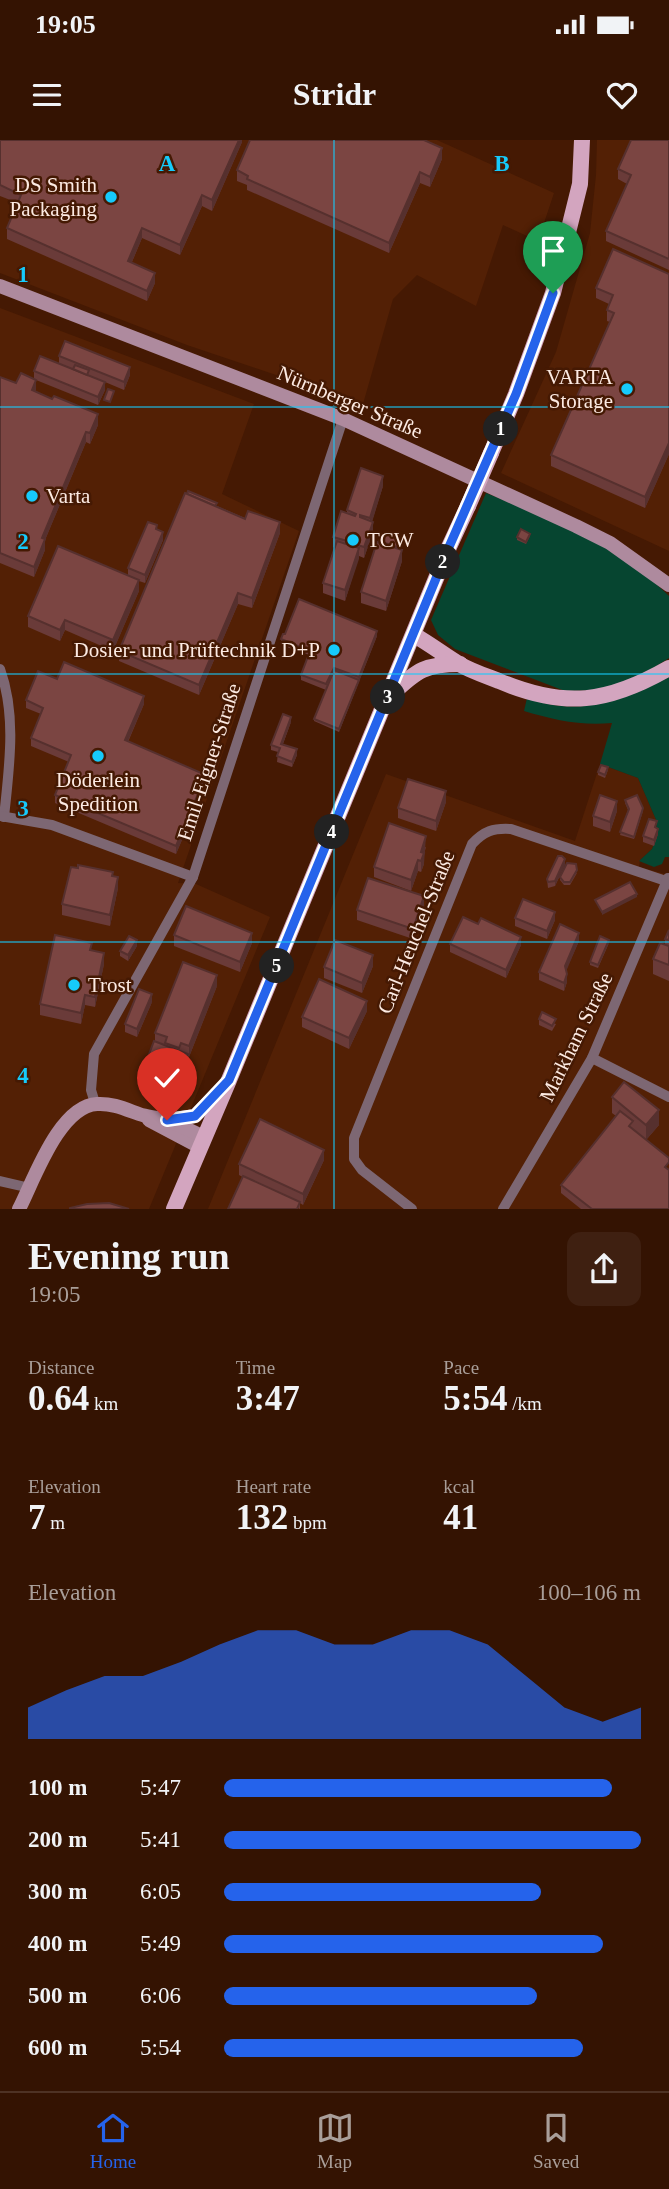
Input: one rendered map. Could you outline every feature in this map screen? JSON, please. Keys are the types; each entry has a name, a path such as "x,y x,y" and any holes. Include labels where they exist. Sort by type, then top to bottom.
{"main road":[{"path":"174,1209 449,547 516,394 553,293 580,184 582,140"},
{"name":"Nürnberger Straße","path":"0,286 343,419 610,543 669,585"},
{"path":"411,641 452,664 533,694 572,699 603,696 630,689 669,668"},
{"path":"388,697 420,669 452,664"},
{"path":"19,1209 56,1134 66,1121 86,1106 116,1105 142,1115 167,1120 195,1116 229,1080"},
{"path":"142,1115 164,1130 203,1142"},
{"path":"167,1120 203,1142"}],"street":[{"name":"Emil-Eigner-Straße","path":"95,1104 91,1090 94,1054 193,877 343,419"},
{"path":"0,669 10,715 10,747 2,817 52,825 193,877"},
{"name":"Carl-Heuchel-Straße","path":"412,1209 362,1170 354,1159 354,1138 472,844 482,833 496,828 511,829 668,879"},
{"name":"Markham Straße","path":"503,1209 592,1058 668,879"},
{"path":"592,1058 669,1097"},
{"path":"0,1181 30,1188"}],"shaded area":[{"path":"0,140 437,140 554,193 538,241 503,225 476,306 417,275 393,299 361,411 282,377 187,345 0,273"},
{"path":"597,140 669,140 669,551 501,473 556,352 590,233"},
{"path":"0,308 254,404 222,494 299,531 178,883 196,884 270,917 149,1209 0,1209"},
{"path":"600,764 638,778 657,822 655,832 658,834 652,849 640,860 639,867 669,875 669,1209 208,1209 386,774 575,841"}],"green space":[{"path":"486,493 575,529 637,566 669,596 669,658 647,672 602,690 565,691 455,649 438,635 431,620"},
{"path":"669,674 669,857 665,857 662,864 654,867 639,861 652,849 658,834 655,833 657,822 638,778 600,764 612,723 568,722 524,711 527,698 566,706 601,703 634,692"}],"building":[{"name":"DS Smith Packaging","path":"0,140 239,140 212,200 202,195 180,245 142,228 128,261 155,273 147,291 7,228 21,195 0,185"},
{"path":"250,140 424,140 442,148 430,177 420,172 389,243 247,179 248,176 237,170"},
{"path":"631,140 669,140 669,259 606,231 631,175 618,169"},
{"name":"VARTA Storage","path":"613,249 669,274 669,443 645,497 551,455 614,313 607,310 613,295 596,288"},
{"path":"65,341 130,367 124,382 59,356"},
{"path":"40,356 105,382 98,397 34,371"},
{"path":"75,365 89,370 87,375 73,369"},
{"name":"Varta","path":"21,373 36,380 32,390 98,414 90,433 86,432 42,538 45,539 34,567 0,553 0,377 16,383"},
{"path":"108,389 114,391 110,402 104,400"},
{"name":"TCW","path":"361,468 383,476 370,518 360,515 373,522 364,547 351,543 350,545 359,548 345,590 323,583 337,541 346,544 347,541 333,537 341,511 355,516 356,514 347,510"},
{"path":"188,491 217,503 215,506 187,494"},
{"path":"185,493 245,519 248,511 280,522 252,598 238,593 199,685 119,651"},
{"path":"148,522 157,525 156,529 163,532 145,575 128,568"},
{"path":"521,529 530,534 526,542 517,537"},
{"path":"382,533 403,539 400,548 379,541"},
{"path":"377,542 402,550 386,601 361,592"},
{"path":"58,546 139,580 113,640 65,620 60,630 28,616"},
{"name":"Dosier- und Prüftechnik D+P","path":"299,599 377,631 359,677 334,668 326,684 301,675 310,651 281,639"},
{"name":"Döderlein Spedition","path":"64,662 144,696 125,740 206,775 176,846 55,795 71,755 31,738 43,708 26,700 38,671 57,679"},
{"path":"334,670 359,680 339,729 314,719"},
{"path":"283,714 291,717 281,744 297,749 292,762 277,756 280,748 271,745"},
{"path":"601,765 608,767 605,775 598,772"},
{"path":"408,779 446,791 436,821 398,808"},
{"path":"600,795 617,801 610,822 593,816"},
{"path":"637,795 643,808 634,837 620,832 629,809 625,800"},
{"path":"649,819 657,821 655,827 658,829 654,840 643,836"},
{"path":"389,823 426,836 421,852 424,853 421,861 418,860 411,880 374,867"},
{"path":"558,856 565,859 555,881 548,882 547,879"},
{"path":"567,863 576,864 577,870 570,882 564,882 560,877"},
{"path":"78,865 113,872 112,876 118,877 110,915 62,904 71,867 78,868"},
{"path":"368,878 424,896 413,929 357,910"},
{"path":"630,882 637,894 602,912 595,900"},
{"path":"523,899 555,912 547,931 515,918"},
{"path":"186,906 252,933 240,962 174,935"},
{"path":"463,917 478,924 481,918 521,937 506,970 450,944"},
{"path":"560,924 579,933 565,966 567,974 564,983 539,972"},
{"name":"Trost","path":"55,935 92,943 90,950 104,953 95,997 85,995 81,1013 40,1004"},
{"path":"129,936 137,940 128,955 120,951"},
{"path":"600,936 609,940 598,965 590,962"},
{"path":"335,940 373,955 362,983 324,967"},
{"path":"660,943 669,946 669,965 653,959"},
{"path":"183,962 217,975 189,1046 181,1043 179,1048 165,1043 167,1037 155,1033"},
{"path":"319,979 367,1001 349,1038 302,1017"},
{"path":"139,989 152,994 137,1029 125,1024"},
{"path":"542,1012 556,1019 552,1026 539,1019"},
{"path":"154,1041 188,1054 179,1078 145,1065"},
{"path":"624,1082 659,1110 646,1125 612,1097"},
{"path":"620,1111 633,1121 629,1126 669,1158 665,1167 669,1170 669,1209 592,1209 561,1185"},
{"path":"260,1119 324,1150 303,1194 239,1164"},
{"path":"243,1176 300,1202 297,1209 228,1209"},
{"path":"109,1203 129,1209 70,1209 87,1204"}],"place":[{"name":"DS Smith Packaging","path":"111,197"},
{"name":"VARTA Storage","path":"627,389"},
{"name":"Varta","path":"32,496"},
{"name":"TCW","path":"353,540"},
{"name":"Dosier- und Prüftechnik D+P","path":"334,650"},
{"name":"Döderlein Spedition","path":"98,756"},
{"name":"Trost","path":"74,985"}],"route":[{"path":"167,1120 195,1116 229,1080 449,547 516,394 553,293"}]}
